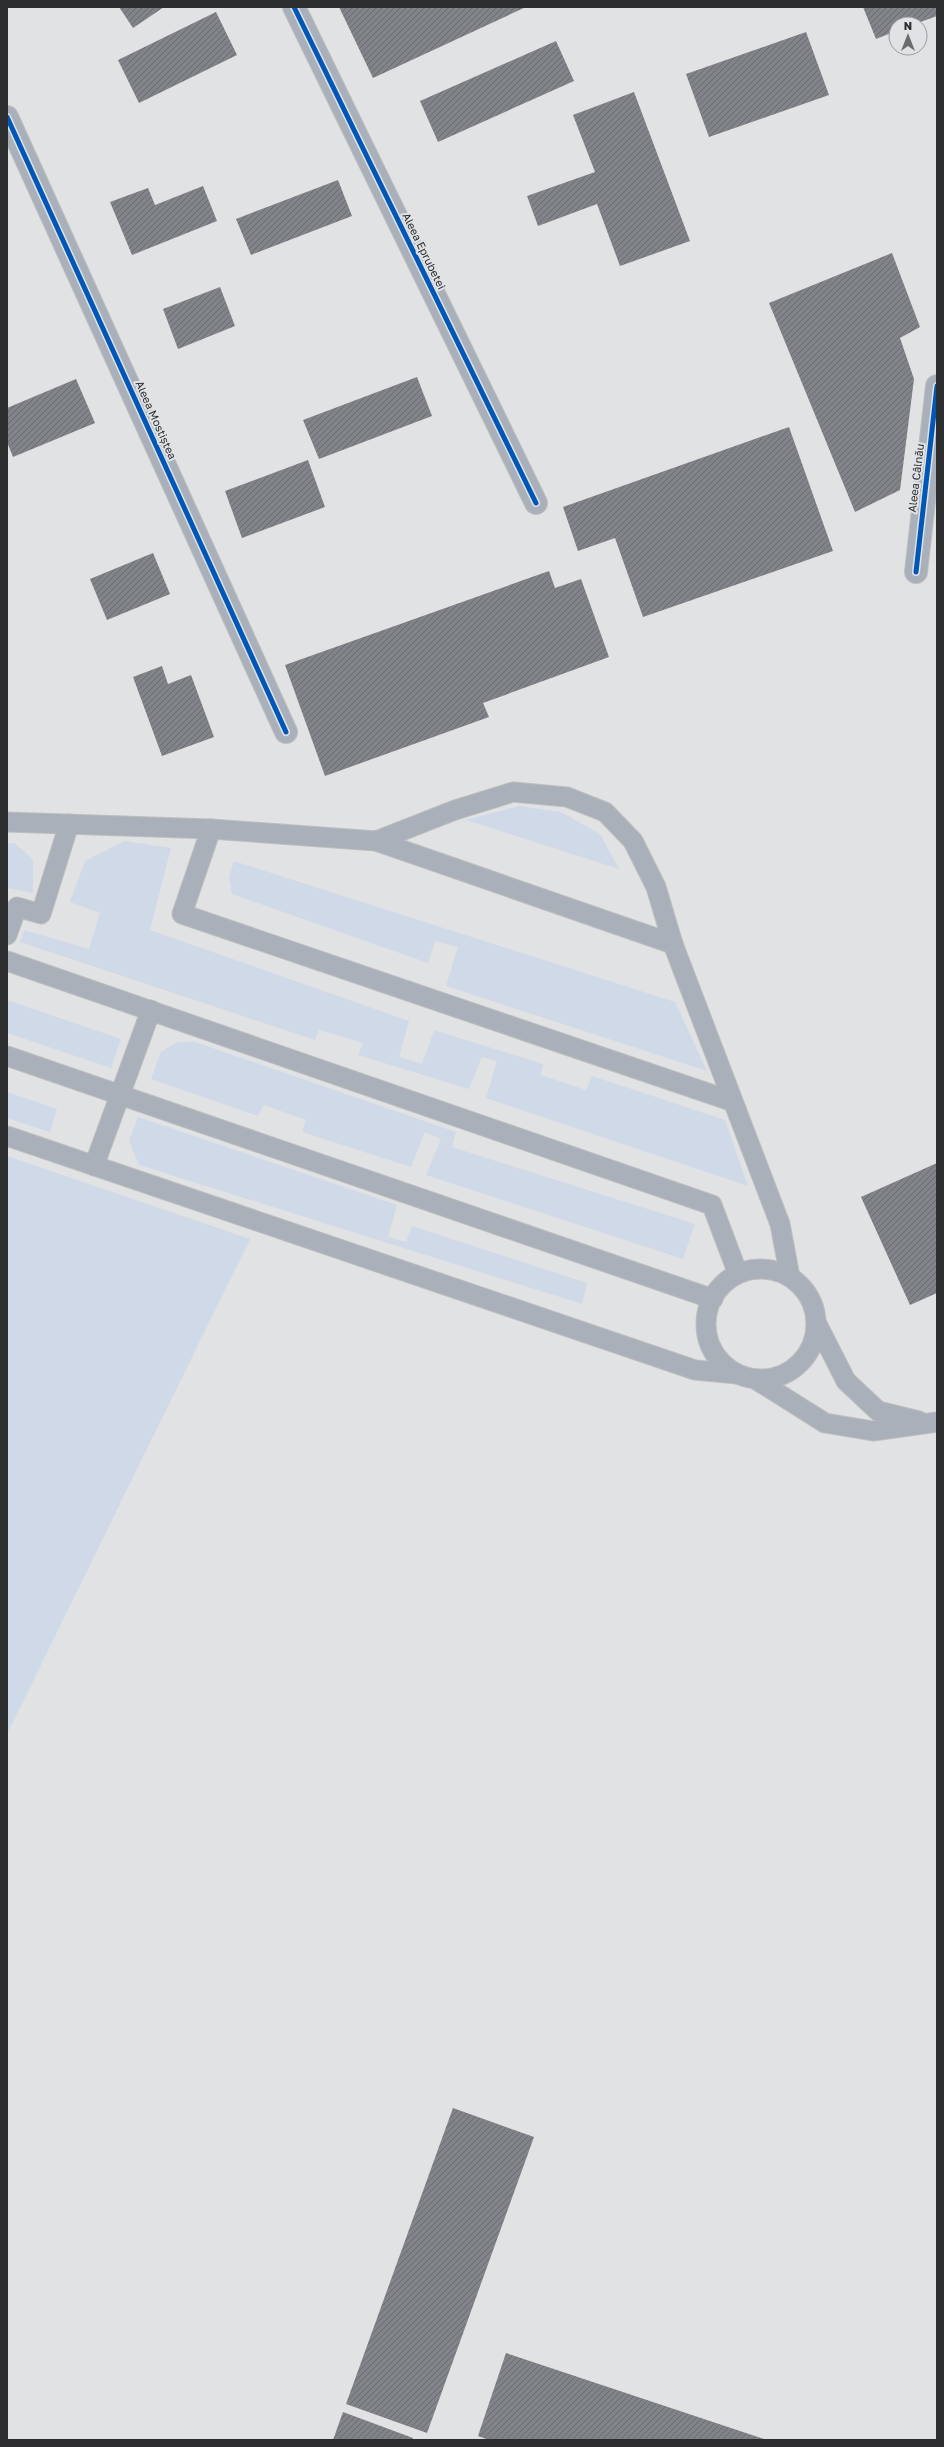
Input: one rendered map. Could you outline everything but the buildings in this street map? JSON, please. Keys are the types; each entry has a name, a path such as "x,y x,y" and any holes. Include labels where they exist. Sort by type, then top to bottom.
{"street":[{"name":"Aleea Eprubetei","path":"294,7 536,503"},
{"name":"Aleea Mostiștea","path":"7,117 286,732"},
{"name":"Aleea Câlnău","path":"916,572 937,386"}],"lane":[{"path":"376,841 455,810 513,792 567,797 605,812 633,842 656,887 673,944 731,1101 780,1224 790,1278"},
{"path":"7,822 211,829 376,841 673,944"},
{"path":"7,935 17,907 41,914 69,824"},
{"path":"211,829 182,914 731,1101"},
{"path":"7,961 712,1205 738,1274"},
{"path":"94,1166 151,1010"},
{"path":"7,1056 713,1299"},
{"path":"7,1136 695,1370 737,1374 755,1379 825,1423 873,1431 934,1424"},
{"path":"737,1374 723,1364 712,1350 707,1333 707,1315 713,1299 723,1284 738,1274 755,1270 774,1270 790,1278 804,1290 813,1306 817,1324 846,1381 878,1411 934,1424"},
{"path":"755,1379 780,1376 791,1371 805,1359 813,1342 817,1324"}],"shaded area":[{"path":"519,806 561,812 600,834 619,869 466,820"},
{"path":"125,841 171,848 150,930 409,1021 399,1057 422,1064 434,1030 543,1064 541,1075 586,1090 592,1076 725,1120 748,1186 486,1098 497,1061 482,1057 469,1089 358,1055 363,1043 319,1030 315,1040 20,942 24,930 89,949 100,913 70,902 85,861"},
{"path":"7,843 14,843 33,859 33,893 7,888"},
{"path":"234,861 675,1002 707,1071 446,986 458,947 435,941 428,963 232,894 229,877"},
{"path":"7,1000 121,1039 111,1068 7,1033"},
{"path":"177,1042 195,1042 456,1132 452,1147 695,1224 683,1259 426,1175 441,1139 425,1132 411,1167 302,1132 306,1120 264,1105 258,1116 151,1079 161,1052"},
{"path":"7,1092 57,1109 50,1132 7,1118"},
{"path":"138,1117 397,1205 388,1237 406,1242 412,1226 587,1283 582,1304 139,1165 129,1141"},
{"path":"7,1156 250,1239 7,1734"}],"cycle path":[{"path":"294,7 536,503"},
{"path":"7,117 286,732"},
{"path":"916,572 937,386"}]}
